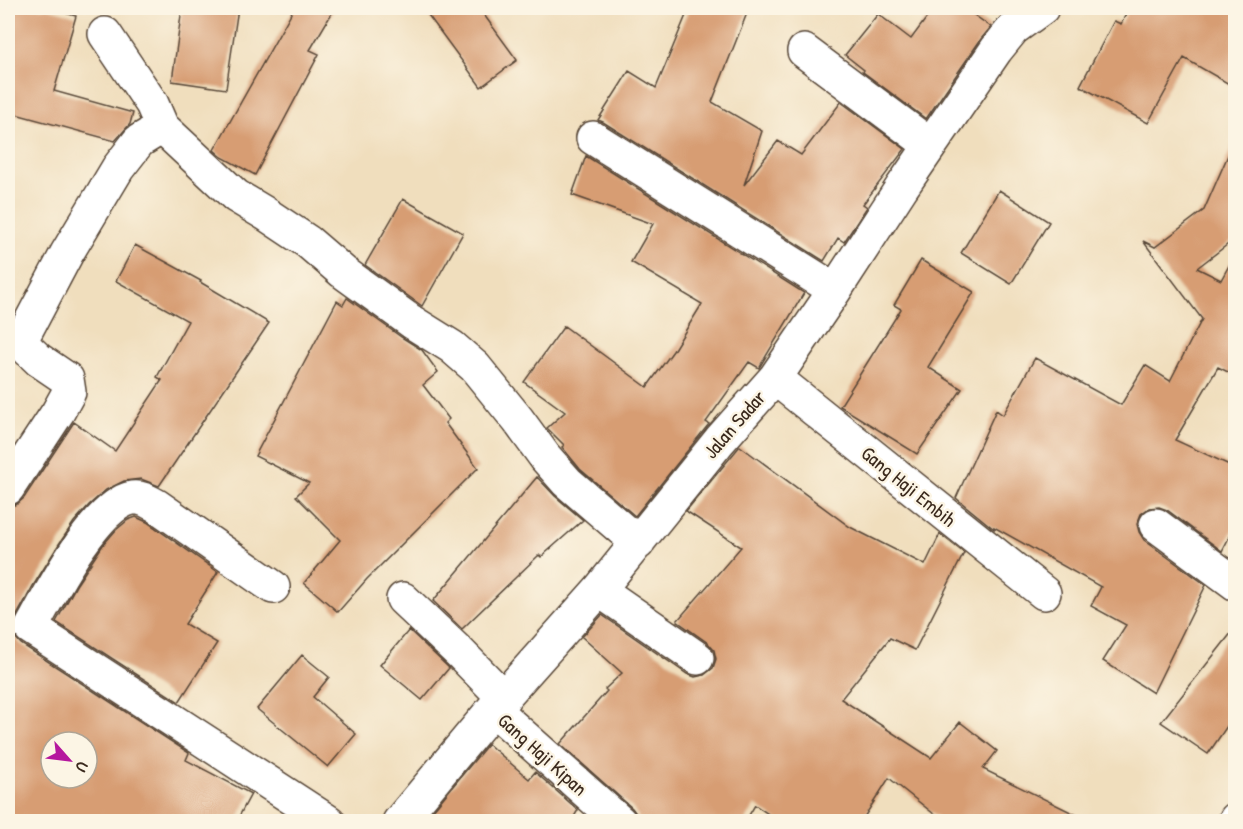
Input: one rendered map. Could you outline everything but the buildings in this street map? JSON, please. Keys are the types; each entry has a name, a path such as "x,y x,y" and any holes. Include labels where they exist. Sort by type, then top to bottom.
{"street":[{"name":"Jalan Sadar","path":"406,819 499,704 599,590 720,440 775,378 996,50 1013,29 1042,8"},
{"path":"105,34 152,104 162,127 236,195 308,242 343,272 412,322 452,347 476,367 567,482 638,543"},
{"path":"804,51 930,145"},
{"path":"8,488 69,392 67,379 39,360 20,342 67,253 118,168 139,141 162,127"},
{"path":"593,138 835,290"},
{"name":"Gang Haji Embih","path":"775,378 1044,593"},
{"path":"273,587 157,506 142,498 129,499 109,510 76,549 32,628 330,822"},
{"path":"1156,525 1236,584"},
{"path":"599,590 697,657"},
{"name":"Gang Haji Kipan","path":"403,599 461,654 499,704 620,822"}]}
